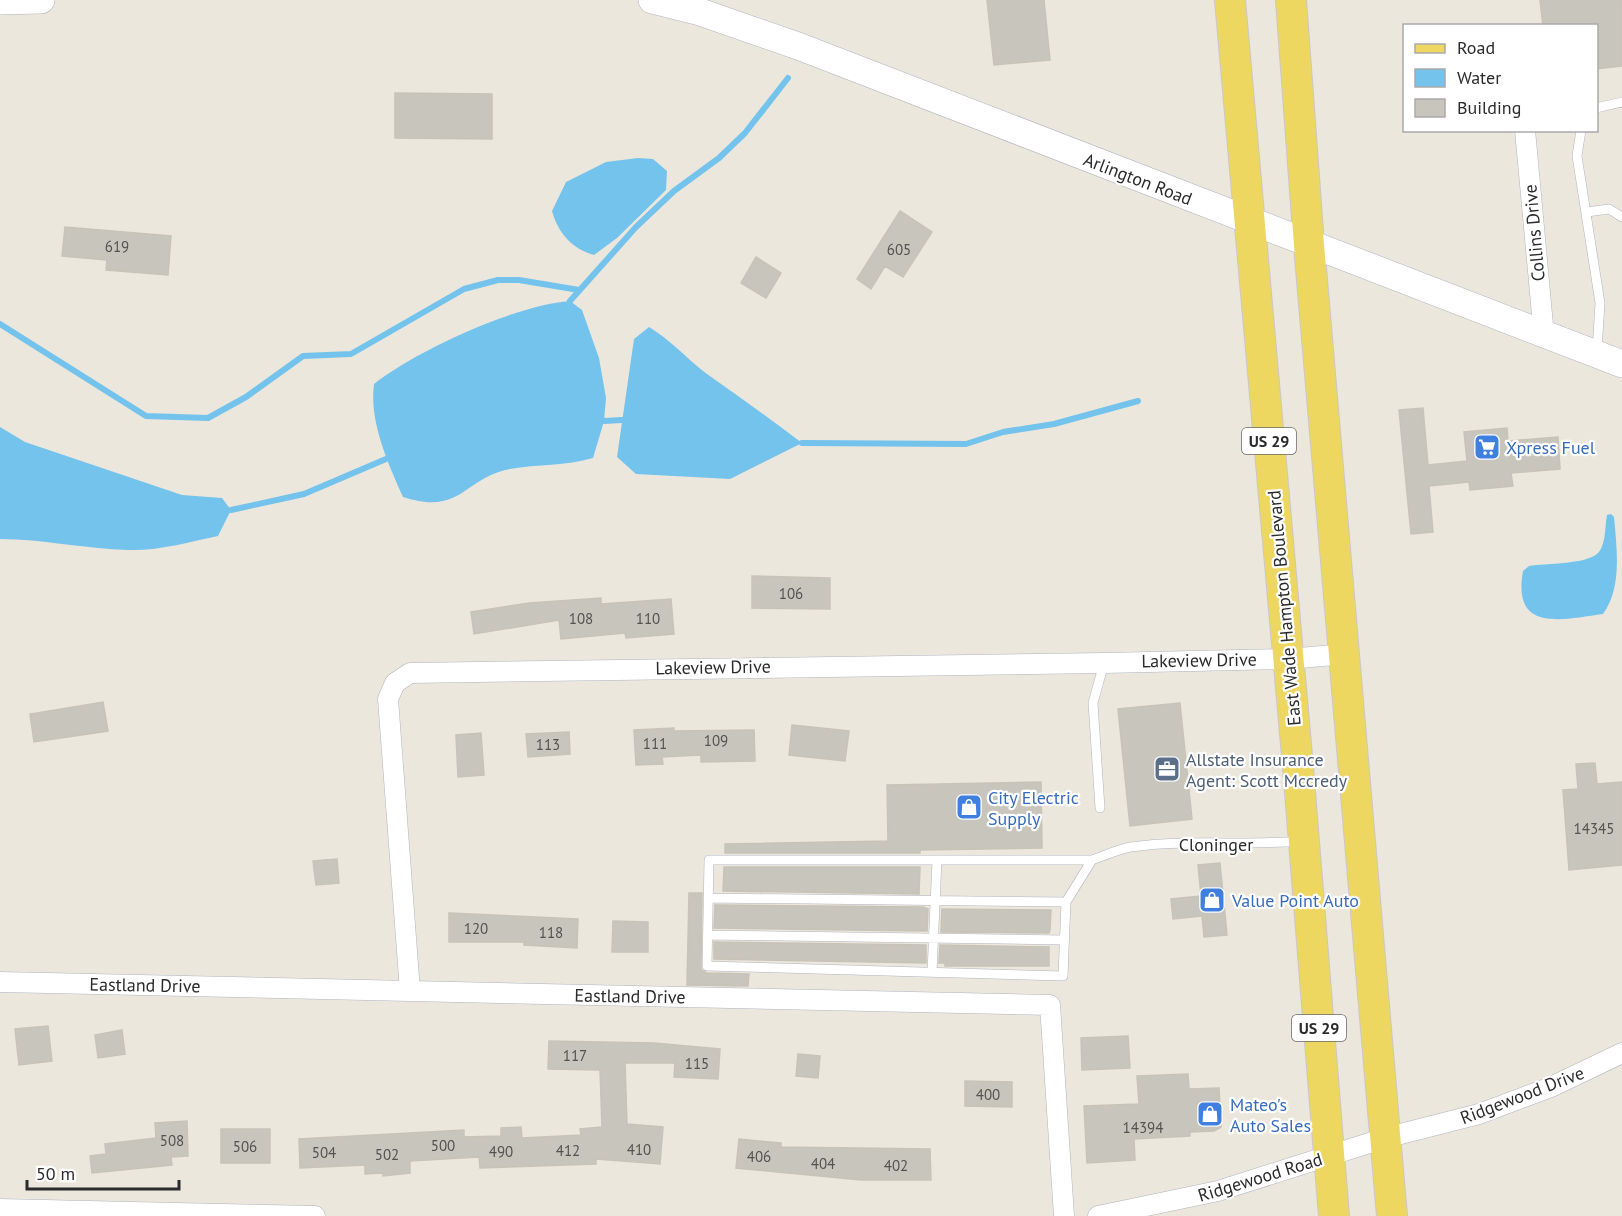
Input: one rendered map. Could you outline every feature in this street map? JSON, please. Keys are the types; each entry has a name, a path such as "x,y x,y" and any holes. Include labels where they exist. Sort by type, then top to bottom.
{"main road":[{"path":"0,1 41,0"},
{"name":"Arlington Road","path":"652,0 700,12 798,46 1544,336 1609,351 1622,364"},
{"name":"East Wade Hampton Boulevard","path":"1230,0 1304,841 1334,1216"},
{"path":"1292,0 1310,245 1392,1216"}],"street":[{"name":"Collins Drive","path":"1525,132 1544,336"},
{"name":"Lakeview Drive","path":"410,990 388,699 395,682 402,676 419,671 1104,663 1288,659 1345,654"},
{"name":"Eastland Drive","path":"0,982 1050,1005 1064,1216"},
{"name":"Ridgewood Drive","path":"1385,1138 1479,1114 1551,1087 1622,1053"},
{"name":"Ridgewood Road","path":"1098,1216 1218,1191 1385,1138"},
{"path":"0,1209 315,1216"}],"lane":[{"path":"1598,108 1622,102"},
{"path":"1581,132 1576,156 1609,351"},
{"path":"1587,212 1609,209 1622,217"},
{"path":"1100,808 1093,703 1104,663"},
{"name":"Cloninger","path":"708,898 709,860 1092,860 1129,847 1176,843 1259,845 1304,841"},
{"path":"932,972 937,860"},
{"path":"1066,902 708,898 707,966 1063,976 1066,902 1092,860"},
{"path":"708,935 1064,940"}],"water":[{"path":"638,158 653,159 667,171 666,190 617,238 594,255 579,249 562,233 552,211 566,182 606,162"},
{"path":"570,301 582,310 599,358 606,398 604,421 593,458 510,469 482,480 461,494 438,502 423,502 403,497 377,427 374,413 374,384 415,357 468,331 523,311"},
{"path":"649,327 707,374 802,443 730,479 636,474 617,457 634,339"},
{"path":"0,427 25,442 182,495 222,498 231,510 218,536 151,549 112,549 0,539"},
{"path":"1611,514 1614,517 1616,542 1616,581 1609,604 1603,614 1556,619 1543,618 1532,613 1525,604 1522,591 1523,571 1529,566 1576,561 1594,556 1601,548 1607,515"}],"building":[{"path":"987,0 1044,0 1050,60 994,65"},
{"path":"1540,0 1622,0 1622,66 1598,69 1598,24 1543,24"},
{"path":"395,93 492,94 492,139 395,138"},
{"path":"900,211 932,232 903,277 885,266 871,289 857,279"},
{"path":"65,227 171,236 168,275 106,270 107,260 62,256"},
{"path":"756,257 781,273 766,298 741,283"},
{"path":"1423,408 1428,465 1467,461 1464,432 1507,428 1508,441 1558,437 1560,469 1511,473 1513,486 1470,490 1469,482 1429,486 1433,532 1411,534 1399,410"},
{"path":"752,576 830,578 830,609 752,608"},
{"path":"601,598 601,604 671,599 674,634 626,638 625,633 561,639 559,620 474,634 471,612 529,603"},
{"path":"103,702 108,731 34,742 30,714"},
{"path":"1180,703 1192,819 1130,826 1118,709"},
{"path":"792,725 849,731 845,761 789,755"},
{"path":"674,728 674,731 754,730 755,761 701,762 701,755 662,757 663,764 636,765 634,730"},
{"path":"569,732 570,754 528,757 526,734"},
{"path":"481,733 484,775 458,777 456,735"},
{"path":"1595,763 1597,784 1622,782 1622,865 1569,870 1563,790 1578,789 1576,764"},
{"path":"1041,782 1042,848 920,850 920,853 725,853 725,844 888,841 887,785"},
{"path":"337,859 339,883 316,885 313,861"},
{"path":"1220,863 1227,935 1204,937 1202,916 1173,919 1171,899 1201,896 1198,865"},
{"path":"724,867 920,867 919,894 723,891"},
{"path":"689,893 702,893 701,970 707,973 749,974 748,986 687,985"},
{"path":"715,905 923,907 928,909 927,931 714,928"},
{"path":"942,909 1051,910 1050,930 1049,933 941,932"},
{"path":"449,913 578,919 577,948 524,945 524,942 449,942"},
{"path":"613,921 648,922 648,952 612,952"},
{"path":"714,942 926,945 926,963 714,959"},
{"path":"940,945 1049,947 1049,966 945,966 945,963 939,963"},
{"path":"48,1026 52,1061 19,1065 15,1029"},
{"path":"122,1030 125,1054 98,1058 95,1035"},
{"path":"1128,1036 1130,1068 1082,1070 1081,1038"},
{"path":"549,1041 654,1043 720,1049 718,1079 674,1077 675,1063 625,1063 627,1124 663,1127 660,1164 596,1159 596,1164 480,1168 479,1157 410,1161 410,1173 383,1176 383,1173 365,1174 365,1165 300,1168 299,1139 464,1130 464,1137 501,1136 501,1128 521,1127 522,1138 581,1135 580,1129 602,1127 600,1070 548,1069"},
{"path":"798,1054 820,1056 818,1078 796,1076"},
{"path":"1188,1074 1189,1089 1219,1088 1221,1127 1214,1131 1190,1132 1190,1136 1134,1139 1135,1160 1087,1163 1084,1106 1139,1104 1137,1076"},
{"path":"965,1081 1012,1082 1012,1107 965,1106"},
{"path":"187,1121 188,1156 171,1157 172,1165 92,1173 90,1156 106,1154 105,1144 156,1138 155,1123"},
{"path":"221,1129 270,1129 270,1163 221,1163"},
{"path":"739,1139 781,1143 781,1147 930,1149 931,1180 861,1180 736,1168"}],"waterway":[{"path":"570,301 636,227 674,191 719,158 745,133 788,78"},
{"path":"0,324 146,416 208,418 246,397 303,356 351,354 464,289 498,280 519,280 579,290"},
{"path":"802,443 966,444 1003,432 1054,424 1138,401"},
{"path":"604,421 622,420"},
{"path":"231,510 304,494 386,459"}],"place":[{"name":"Xpress Fuel","path":"1487,447"},
{"name":"Allstate Insurance Agent: Scott Mccredy","path":"1167,769"},
{"name":"City Electric Supply","path":"969,807"},
{"name":"Value Point Auto","path":"1212,900"},
{"name":"Mateo's Auto Sales","path":"1210,1114"}]}
